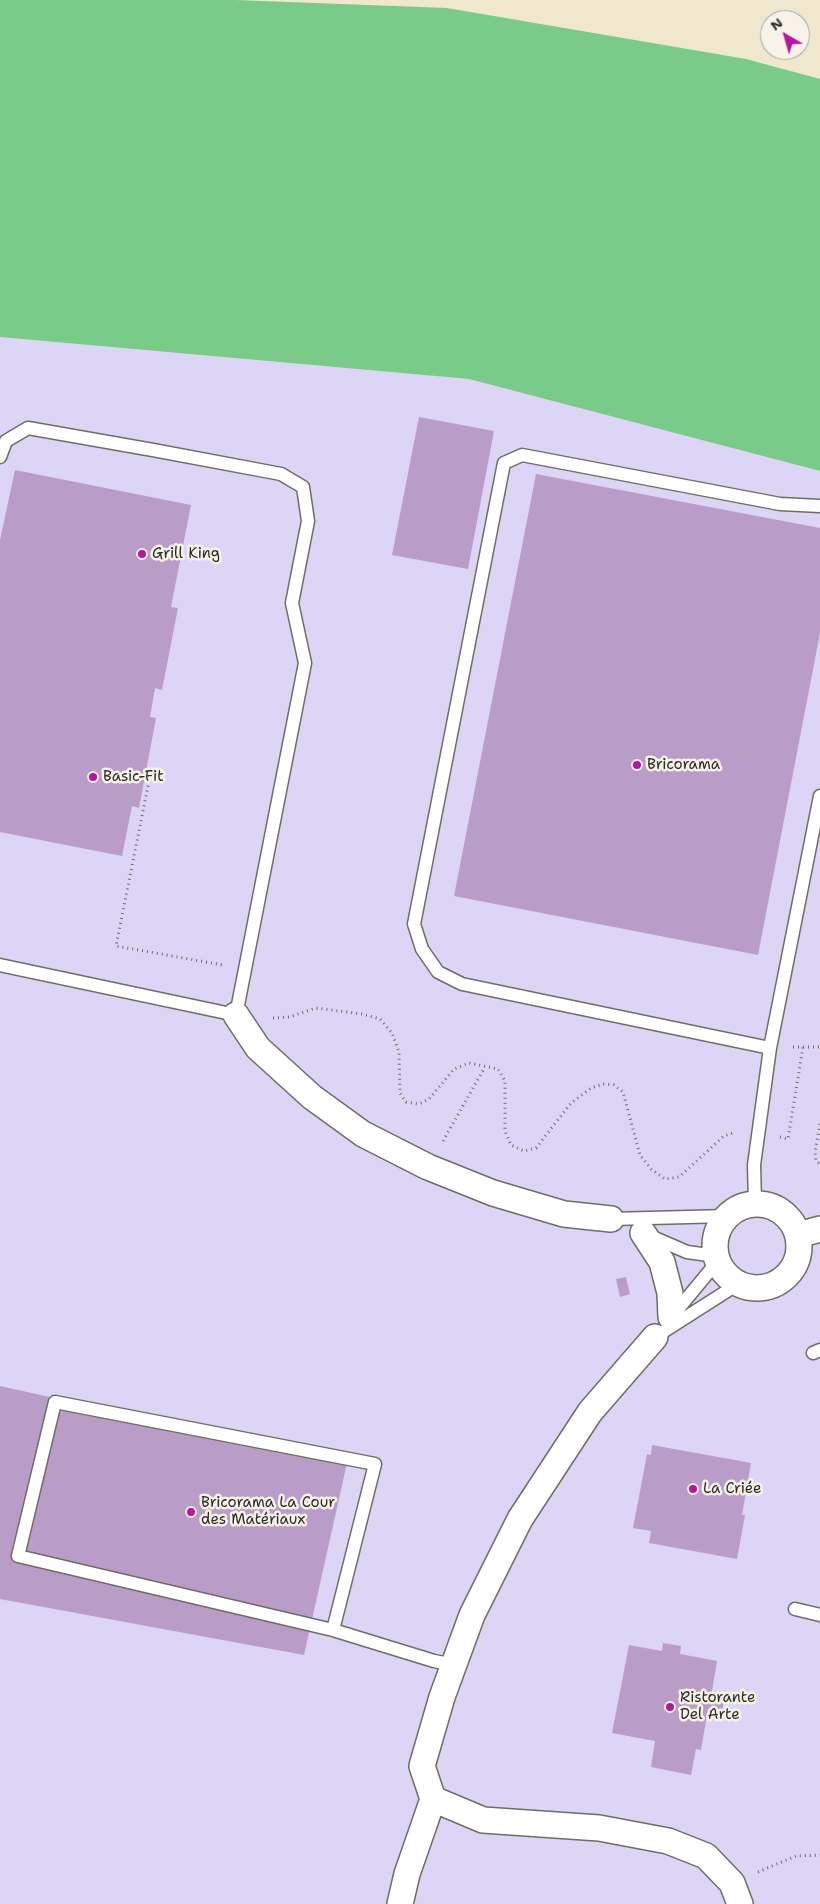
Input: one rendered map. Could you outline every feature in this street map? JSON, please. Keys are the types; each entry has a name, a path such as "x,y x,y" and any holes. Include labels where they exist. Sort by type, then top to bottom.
{"street":[{"path":"236,1015 258,1048 312,1097 363,1134 428,1167 493,1192 564,1214 611,1219"},
{"path":"756,1203 774,1206 809,1232 792,1269 780,1282 766,1287 752,1288 738,1284 726,1275 717,1259 714,1242 721,1222 727,1216 736,1208 756,1203"},
{"path":"643,1233 662,1262 670,1293 671,1317"},
{"path":"400,1904 407,1874 433,1799 422,1766 442,1697 472,1615 520,1520 590,1412 655,1338"},
{"path":"433,1799 483,1820 599,1828 668,1841 706,1856 736,1893"}],"lane":[{"path":"0,458 6,441 28,428 281,474 303,487 308,521 292,603 305,663 236,1015 0,965"},
{"path":"770,1048 462,984 438,972 422,948 414,924 504,463 522,455 780,504 820,506"},
{"path":"756,1203 754,1165 770,1048 820,796"},
{"path":"611,1219 727,1216"},
{"path":"611,1219 687,1252 717,1259 655,1338"},
{"path":"655,1338 738,1284"},
{"path":"333,1630 375,1464 55,1402 18,1556 333,1630 434,1661 454,1665"},
{"path":"795,1609 820,1615"}],"path":[{"path":"146,770 151,771 116,946 244,969"},
{"path":"266,1018 289,1017 316,1008 362,1014 380,1019 392,1033 399,1052 400,1093 406,1102 419,1104 429,1099 454,1069 469,1063 498,1069 505,1082 505,1131 511,1145 524,1151 536,1148 571,1103 591,1088 603,1084 614,1085 623,1092 640,1155 651,1169 665,1179 679,1177 724,1136 734,1131 788,1139 803,1047"},
{"path":"428,1167 485,1067"},
{"path":"820,1124 816,1161 820,1164"},
{"path":"736,1893 796,1856 820,1855"}],"shaded area":[{"path":"0,337 469,379 820,471 820,1904 0,1904"}],"green space":[{"path":"0,0 235,0 447,8 746,59 820,79 820,471 469,379 0,337"}],"building":[{"path":"419,417 494,431 468,569 392,555"},
{"path":"15,470 191,505 171,607 178,608 162,690 155,688 150,717 156,718 139,808 132,806 122,856 0,832 0,540"},
{"name":"Bricorama","path":"536,474 820,528 820,633 758,955 454,896"},
{"path":"626,1277 630,1294 620,1297 616,1279"},
{"path":"0,1386 347,1463 304,1655 0,1599"},
{"name":"La Criée","path":"652,1445 751,1463 742,1515 745,1515 737,1559 649,1543 651,1531 633,1528 647,1454 651,1455"},
{"name":"Ristorante Del Arte","path":"663,1643 681,1646 680,1654 717,1661 711,1697 724,1700 721,1718 707,1715 701,1750 696,1749 691,1775 651,1767 655,1741 612,1733 629,1645 662,1651"}],"place":[{"name":"Grill King","path":"142,554"},
{"name":"Bricorama","path":"637,765"},
{"name":"Basic-Fit","path":"93,777"},
{"name":"La Criée","path":"693,1489"},
{"name":"Bricorama La Cour des Matériaux","path":"191,1512"},
{"name":"Ristorante Del Arte","path":"670,1707"}]}
